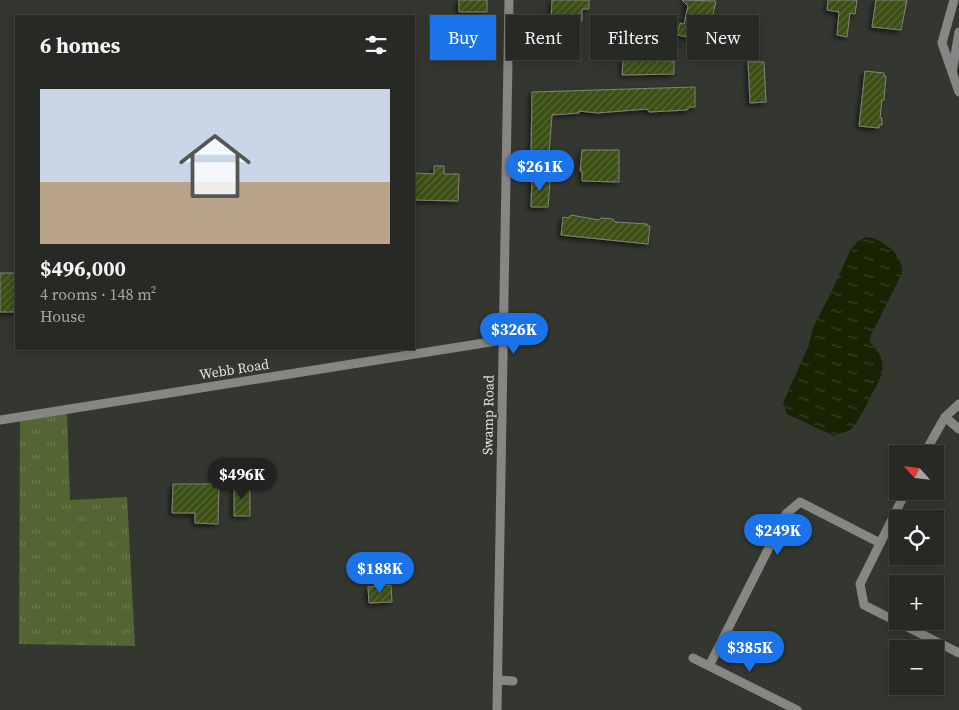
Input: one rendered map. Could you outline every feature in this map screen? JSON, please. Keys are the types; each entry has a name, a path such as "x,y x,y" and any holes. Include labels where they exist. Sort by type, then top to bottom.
{"street":[{"name":"Swamp Road","path":"497,710 510,0"},
{"path":"954,0 942,43 959,92"},
{"path":"952,75 959,32"},
{"name":"Webb Road","path":"0,420 503,340"},
{"path":"929,445 945,417 959,404"},
{"path":"945,417 959,429"},
{"path":"902,500 860,584 864,605 959,653"},
{"path":"709,666 786,514 800,502 880,543"},
{"path":"693,658 797,710"},
{"path":"498,680 513,681"}],"green space":[{"path":"67,412 70,500 127,497 135,646 19,644 20,420"}],"water":[{"path":"866,237 885,244 896,254 900,260 902,273 871,335 870,342 880,355 882,361 882,373 855,425 850,430 834,436 787,414 783,403 808,347 814,325 851,249 858,241"}],"building":[{"path":"459,0 487,0 487,12 459,12"},
{"path":"552,0 589,0 589,9 582,9 582,21 580,21 580,15 551,15"},
{"path":"682,0 716,1 713,15 687,15 687,37 677,35 680,23 684,24 688,6"},
{"path":"828,0 857,0 855,14 850,13 847,37 837,35 839,12 827,10"},
{"path":"876,0 907,0 901,30 872,27"},
{"path":"623,60 674,61 674,74 622,75"},
{"path":"748,62 764,62 766,102 750,103"},
{"path":"865,71 884,73 884,76 886,76 880,118 882,118 882,125 879,125 879,128 859,126"},
{"path":"695,87 695,107 690,107 687,110 649,112 647,109 597,113 579,111 579,113 552,115 549,154 531,154 532,92"},
{"path":"582,150 619,150 619,182 582,181 582,171 580,171"},
{"path":"434,166 444,166 444,174 459,174 458,201 415,200 415,173 434,174"},
{"path":"532,176 548,176 548,182 550,182 548,207 531,207"},
{"path":"571,215 599,220 601,218 613,219 615,222 647,224 647,226 650,226 648,244 561,235 563,217 568,218"},
{"path":"0,273 15,273 15,312 0,312"},
{"path":"173,484 219,484 218,524 195,523 195,513 172,513"},
{"path":"234,484 250,485 250,516 234,516"},
{"path":"391,585 392,602 369,603 368,587"}]}
